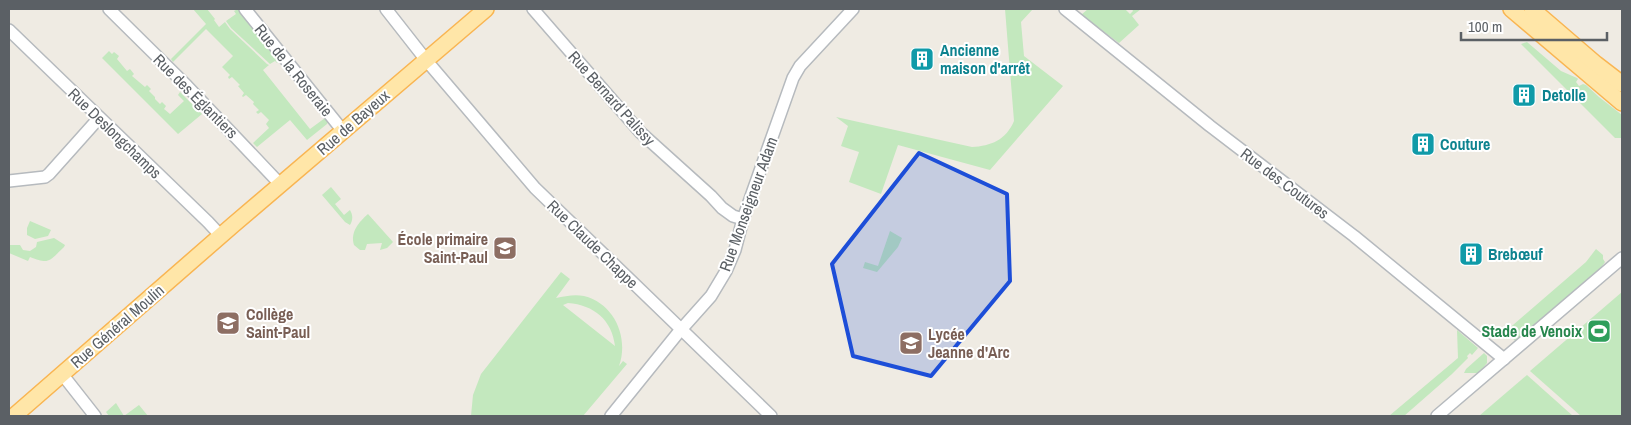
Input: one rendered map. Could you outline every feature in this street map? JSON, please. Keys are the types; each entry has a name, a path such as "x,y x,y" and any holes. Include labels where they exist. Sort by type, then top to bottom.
{"main road":[{"name":"Rue de Bayeux","path":"221,236 486,9"},
{"path":"1511,9 1622,103"},
{"path":"1532,9 1622,84"},
{"name":"Rue Général Moulin","path":"14,416 221,236"}],"street":[{"name":"Rue des Églantiers","path":"109,9 194,93 280,184"},
{"name":"Rue de la Roseraie","path":"245,9 343,131"},
{"name":"Rue Claude Chappe","path":"386,9 426,60 535,188 771,416"},
{"name":"Rue Bernard Palissy","path":"533,9 632,124 722,208 733,216 743,219"},
{"name":"Rue Monseigneur Adam","path":"611,416 719,284 736,250 743,219 796,71 853,9"},
{"name":"Rue des Coutures","path":"1073,11 1210,126 1354,236 1504,360"},
{"name":"Rue Deslongchamps","path":"9,30 221,236"},
{"path":"9,181 45,177 99,118"},
{"path":"1437,416 1622,258"},
{"path":"1447,416 1622,266"},
{"path":"62,374 95,416"}],"highlighted area":[{"path":"919,153 1007,194 1010,281 931,376 853,356 832,264"}],"green space":[{"path":"193,9 207,9 219,27 225,22 230,29 269,65 263,70 310,129 325,118 328,122 327,124 307,140 290,120 257,147 253,143 269,128 266,124 269,120 261,112 258,114 256,112 259,110 253,104 254,102 246,95 242,96 244,93 238,86 240,85 232,77 229,79 230,75 222,67 233,56 206,29 173,62 171,59 206,24"},
{"path":"238,9 280,61 270,64 231,28 226,21 236,14 234,11"},
{"path":"1005,9 1033,9 1021,22 1024,56 1063,86 990,170 898,145 881,194 849,182 859,152 841,146 848,126 836,117 972,147 997,141 1007,133 1014,121"},
{"path":"1088,9 1125,9 1130,14 1133,11 1132,9 1141,9 1132,16 1139,25 1119,43 1081,15"},
{"path":"1527,42 1561,71 1577,78 1576,82 1579,86 1586,85 1622,115 1622,138 1615,138 1521,44"},
{"path":"109,51 119,56 117,59 127,71 130,69 134,74 132,76 145,87 147,85 151,89 149,91 155,99 160,104 162,102 166,106 164,109 170,114 184,101 178,95 180,92 202,114 178,134 102,58"},
{"path":"331,187 341,199 335,204 344,215 350,210 351,212 352,219 350,225 345,222 322,195"},
{"path":"368,214 393,242 387,248 380,250 382,243 367,244 365,250 360,250 354,245 354,232"},
{"path":"30,221 51,230 48,236 35,239 27,235"},
{"path":"890,231 902,238 898,247 877,272 863,268 865,262 878,266"},
{"path":"54,238 65,245 55,256 46,261 30,257 28,261 9,253 9,245 20,245 23,250 30,251 36,247 37,242"},
{"path":"1596,249 1603,255 1605,262 1597,273 1576,295 1517,343 1506,331 1586,262"},
{"path":"561,272 570,279 556,298 574,295 584,296 604,306 617,324 620,334 622,355 619,366 623,361 627,364 583,416 471,416 473,395 481,374","holes":["568,303 577,304 594,311 606,321 615,346 563,305"]},
{"name":"Stade de Venoix","path":"1622,292 1622,416 1581,416 1530,371"},
{"path":"1457,330 1478,348 1472,355 1470,353 1467,356 1468,358 1452,374 1404,416 1389,416 1458,358"},
{"path":"1484,353 1487,356 1487,363 1479,373 1464,373 1466,369"},
{"path":"1527,375 1573,416 1479,416"},
{"path":"116,403 124,416 109,416 106,412"},
{"path":"139,405 148,416 124,416"}],"place":[{"name":"Ancienne maison d'arrêt","path":"922,59"},
{"name":"Detolle","path":"1524,95"},
{"name":"Couture","path":"1423,144"},
{"name":"École primaire Saint-Paul","path":"505,248"},
{"name":"Brebœuf","path":"1471,254"},
{"name":"Collège Saint-Paul","path":"228,323"},
{"name":"Stade de Venoix","path":"1599,331"},
{"name":"Lycée Jeanne d'Arc","path":"911,343"}]}
